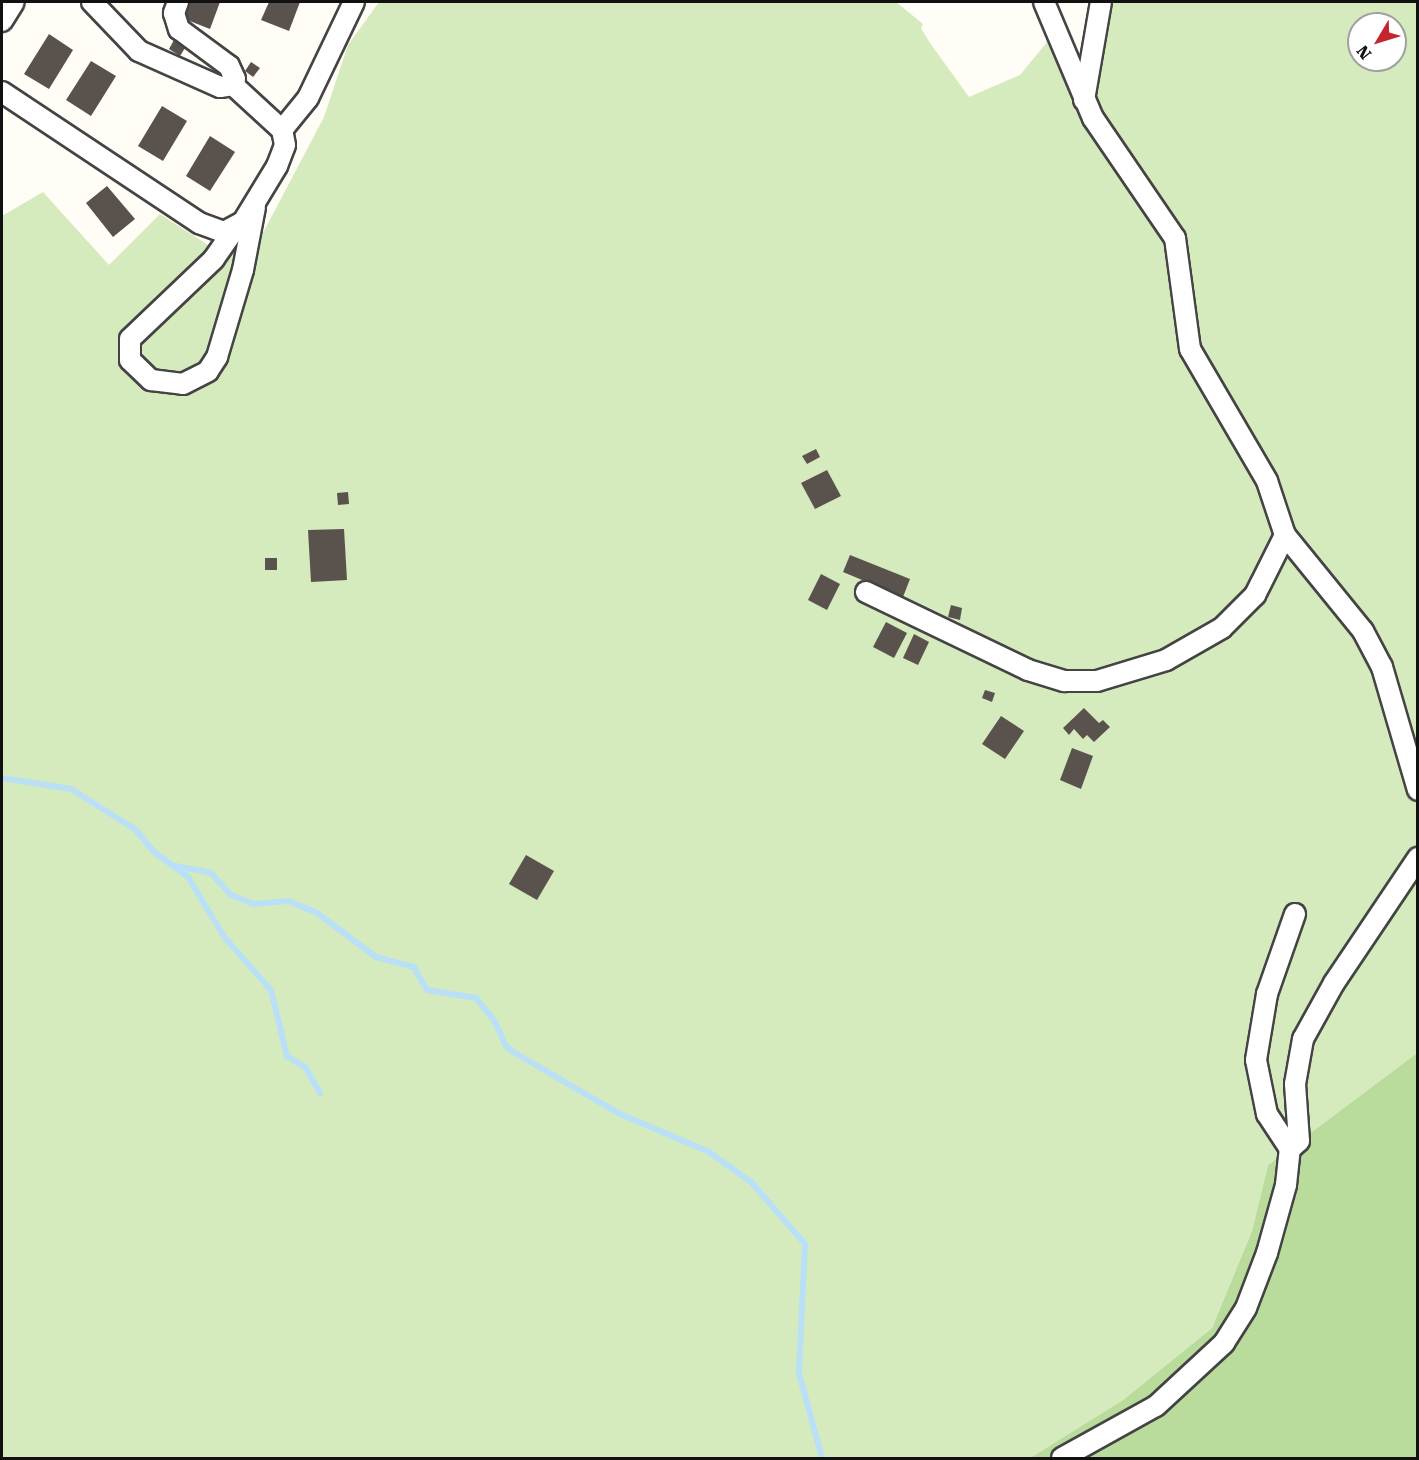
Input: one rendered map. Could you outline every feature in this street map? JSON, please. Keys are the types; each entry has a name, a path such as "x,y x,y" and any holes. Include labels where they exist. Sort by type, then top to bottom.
{"street":[{"path":"2,21 14,2"},
{"path":"92,2 153,60 220,87 233,85"},
{"path":"177,2 174,13 179,29 229,66 233,85 282,130 285,144 256,204 213,259 130,339 130,360 151,380 183,384 208,370 217,357 243,270 256,204"},
{"path":"282,130 308,98 354,2"},
{"path":"1044,2 1084,100 1170,227 1179,260 1190,349 1267,481 1285,535 1363,631 1382,666 1418,790"},
{"path":"1084,100 1101,2"},
{"path":"2,92 199,223 213,230 234,230"},
{"path":"866,592 1028,670 1064,681 1097,681 1166,660 1222,628 1255,595 1285,535"},
{"path":"1398,717 1418,738"},
{"path":"1290,1149 1299,1141 1295,1084 1304,1039 1334,983 1418,858"},
{"path":"1062,1458 1156,1406 1224,1343 1246,1308 1267,1253 1286,1185 1290,1149 1267,1114 1256,1060 1266,994 1295,914"}],"green space":[{"path":"379,2 896,2 923,24 921,28 930,43 969,97 1020,75 1048,41 1079,115 1098,91 1109,2 1417,2 1417,1053 1268,1165 1252,1231 1212,1328 1123,1400 1030,1458 2,1458 2,216 43,192 109,265 160,214 208,245 236,251 264,231 324,117 348,45"},
{"path":"1417,1053 1417,1458 1030,1458 1123,1400 1212,1328 1252,1231 1268,1165"}],"building":[{"path":"189,2 220,2 210,29 182,18"},
{"path":"269,2 300,2 289,31 261,20"},
{"path":"49,34 73,50 49,89 24,74"},
{"path":"174,40 185,48 180,56 169,49"},
{"path":"91,61 116,76 91,116 66,100"},
{"path":"251,62 260,68 253,77 245,71"},
{"path":"162,106 187,121 163,161 138,146"},
{"path":"210,136 235,152 210,191 186,176"},
{"path":"107,186 135,219 113,237 86,203"},
{"path":"816,449 820,457 807,464 802,456"},
{"path":"827,470 841,496 815,509 801,483"},
{"path":"348,492 349,504 338,505 337,493"},
{"path":"344,529 347,580 311,582 308,530"},
{"path":"850,555 910,579 903,597 843,572"},
{"path":"265,558 277,558 277,570 265,570"},
{"path":"821,574 840,584 827,610 808,600"},
{"path":"951,605 962,608 960,620 948,617"},
{"path":"886,622 907,633 894,658 873,647"},
{"path":"914,634 929,642 918,665 903,658"},
{"path":"985,690 995,693 992,702 982,698"},
{"path":"1084,708 1099,723 1103,720 1110,727 1094,742 1087,735 1083,739 1074,729 1069,735 1063,728"},
{"path":"1001,716 1024,731 1005,759 982,744"},
{"path":"1072,748 1093,756 1081,789 1060,780"},
{"path":"526,855 554,871 537,900 509,884"}],"waterway":[{"path":"2,778 71,789 136,830 153,851 188,877 225,938 271,990 287,1056 306,1068 320,1093"},
{"path":"176,866 211,873 231,895 253,904 288,901 317,913 376,957 414,967 427,990 476,998 494,1020 506,1046 515,1053 620,1114 709,1152 751,1182 805,1244 799,1373 822,1458"}]}
